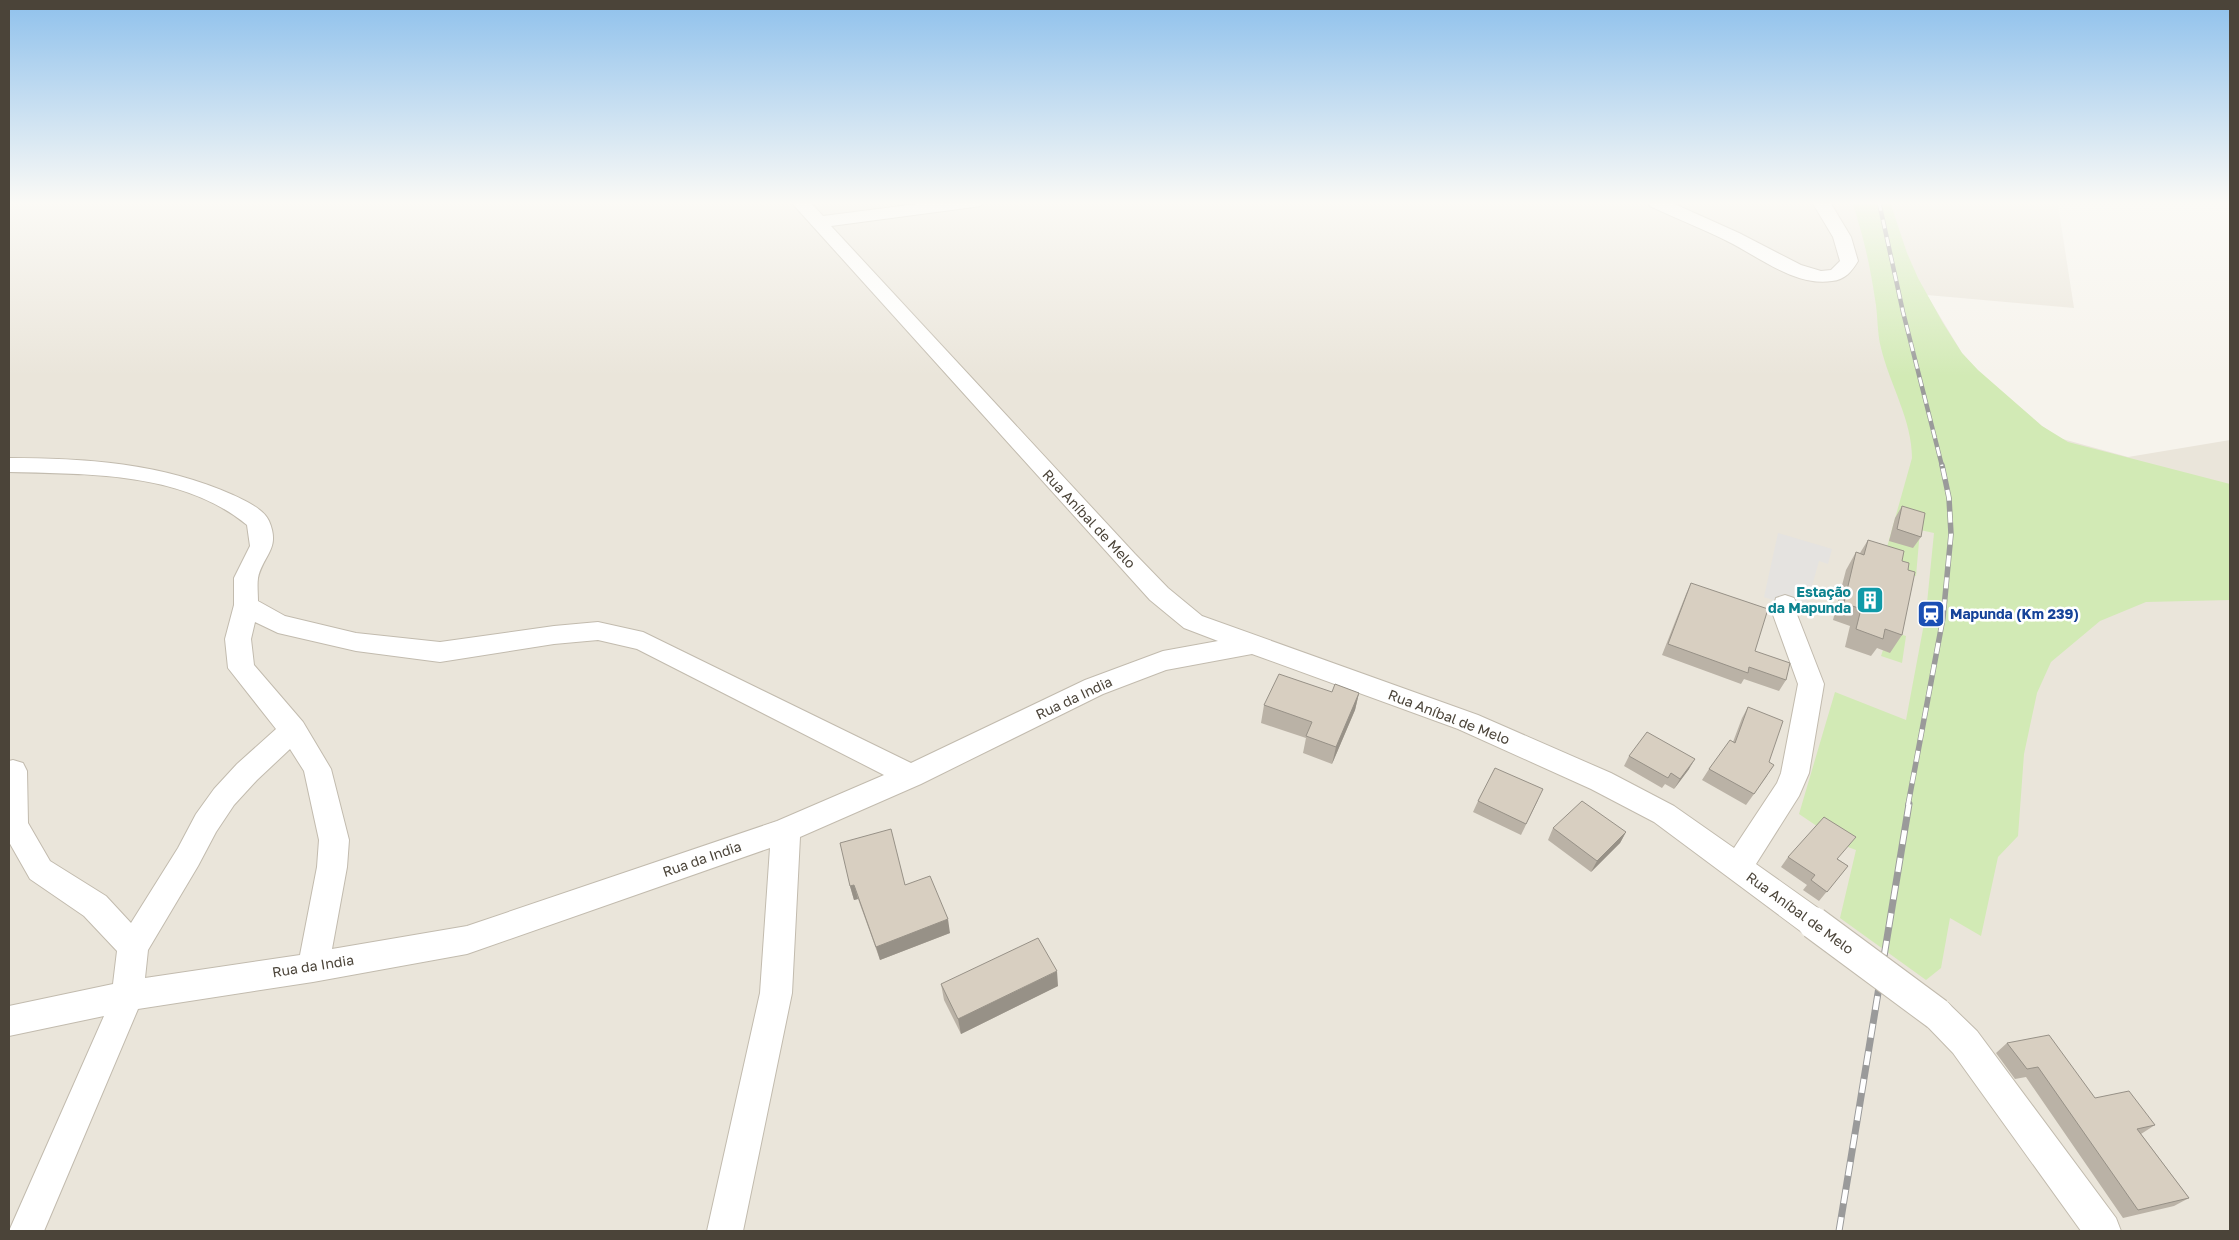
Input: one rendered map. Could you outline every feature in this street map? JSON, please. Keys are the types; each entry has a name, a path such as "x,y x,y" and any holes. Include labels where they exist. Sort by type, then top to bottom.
{"street":[{"name":"Rua Aníbal de Melo","path":"854,260 1159,594 1193,622 1468,722 1601,781 1664,814 1937,1014 1965,1042 2103,1231"},
{"path":"1779,260 1801,271 1818,276 1833,276 1843,270 1849,260"},
{"path":"9,465 124,471 183,484 234,504 258,522 262,546 246,578 246,605 238,639 241,668 293,730 317,769 334,840 332,866 313,967"},
{"path":"1738,867 1789,788 1794,773 1811,684 1784,612 1785,604"},
{"path":"246,605 278,624 356,642 440,652 554,635 598,632 643,641 911,776"},
{"name":"Rua da India","path":"9,1021 127,996 313,967 467,940 786,830 911,776 1094,687 1163,661 1253,644"},
{"path":"26,1231 127,996 133,947 188,857 206,823 224,797 247,772 293,730"},
{"path":"13,771 14,824 40,870 95,906 133,947"},
{"path":"730,1229 776,993 786,830"}],"shaded area":[{"path":"9,260 2067,260 2074,308 1927,295 1962,353 1977,370 2042,426 2059,438 2128,457 2230,440 2230,1231 9,1231"},
{"path":"1778,533 1832,549 1828,564 1819,561 1805,611 1764,597"}],"green space":[{"path":"1868,260 1910,260 1943,323 1962,353 1978,370 2042,426 2068,442 2230,484 2230,600 2146,602 2100,621 2051,662 2037,693 2024,754 2018,836 1998,857 1981,936 1950,918 1941,968 1926,980 1840,918 1856,850 1848,847 1799,814 1835,692 1906,720 1926,613 1934,533 1920,530 1916,576 1882,565 1912,458 1905,416 1881,348"},
{"path":"1887,630 1906,636 1902,663 1881,656 1883,650 1890,652"}],"building":[{"path":"1902,506 1925,513 1921,537 1897,529"},
{"name":"Estação da Mapunda","path":"1868,540 1904,551 1902,561 1909,563 1908,570 1915,572 1902,635 1885,629 1883,639 1856,629 1861,609 1844,603 1856,552 1864,555"},
{"path":"1691,583 1768,609 1755,651 1790,663 1786,680 1749,667 1748,673 1668,644"},
{"path":"1279,674 1332,692 1335,684 1359,693 1336,747 1306,736 1312,722 1264,705"},
{"path":"1748,707 1783,721 1769,762 1774,765 1754,794 1709,769 1730,740 1735,743"},
{"path":"1647,732 1695,759 1680,779 1671,773 1668,778 1629,756"},
{"path":"1495,768 1543,789 1526,824 1478,801"},
{"path":"1582,801 1626,832 1597,861 1553,828"},
{"path":"1824,817 1856,837 1837,859 1848,866 1827,892 1811,880 1815,875 1788,857"},
{"path":"891,829 905,885 930,876 948,919 876,947 854,885 850,886 840,843"},
{"path":"1038,938 1057,971 958,1019 941,984"},
{"path":"2049,1035 2095,1098 2129,1091 2155,1125 2137,1129 2189,1198 2138,1210 2038,1067 2027,1069 2007,1043"}],"railway":[{"path":"1892,260 1942,466"},
{"path":"1908,805 1943,618 1951,534 1949,498 1942,465"},
{"path":"1839,1231 1909,804"}],"place":[{"name":"Estação da Mapunda","path":"1870,600"},
{"name":"Mapunda (Km 239)","path":"1931,614"}]}
